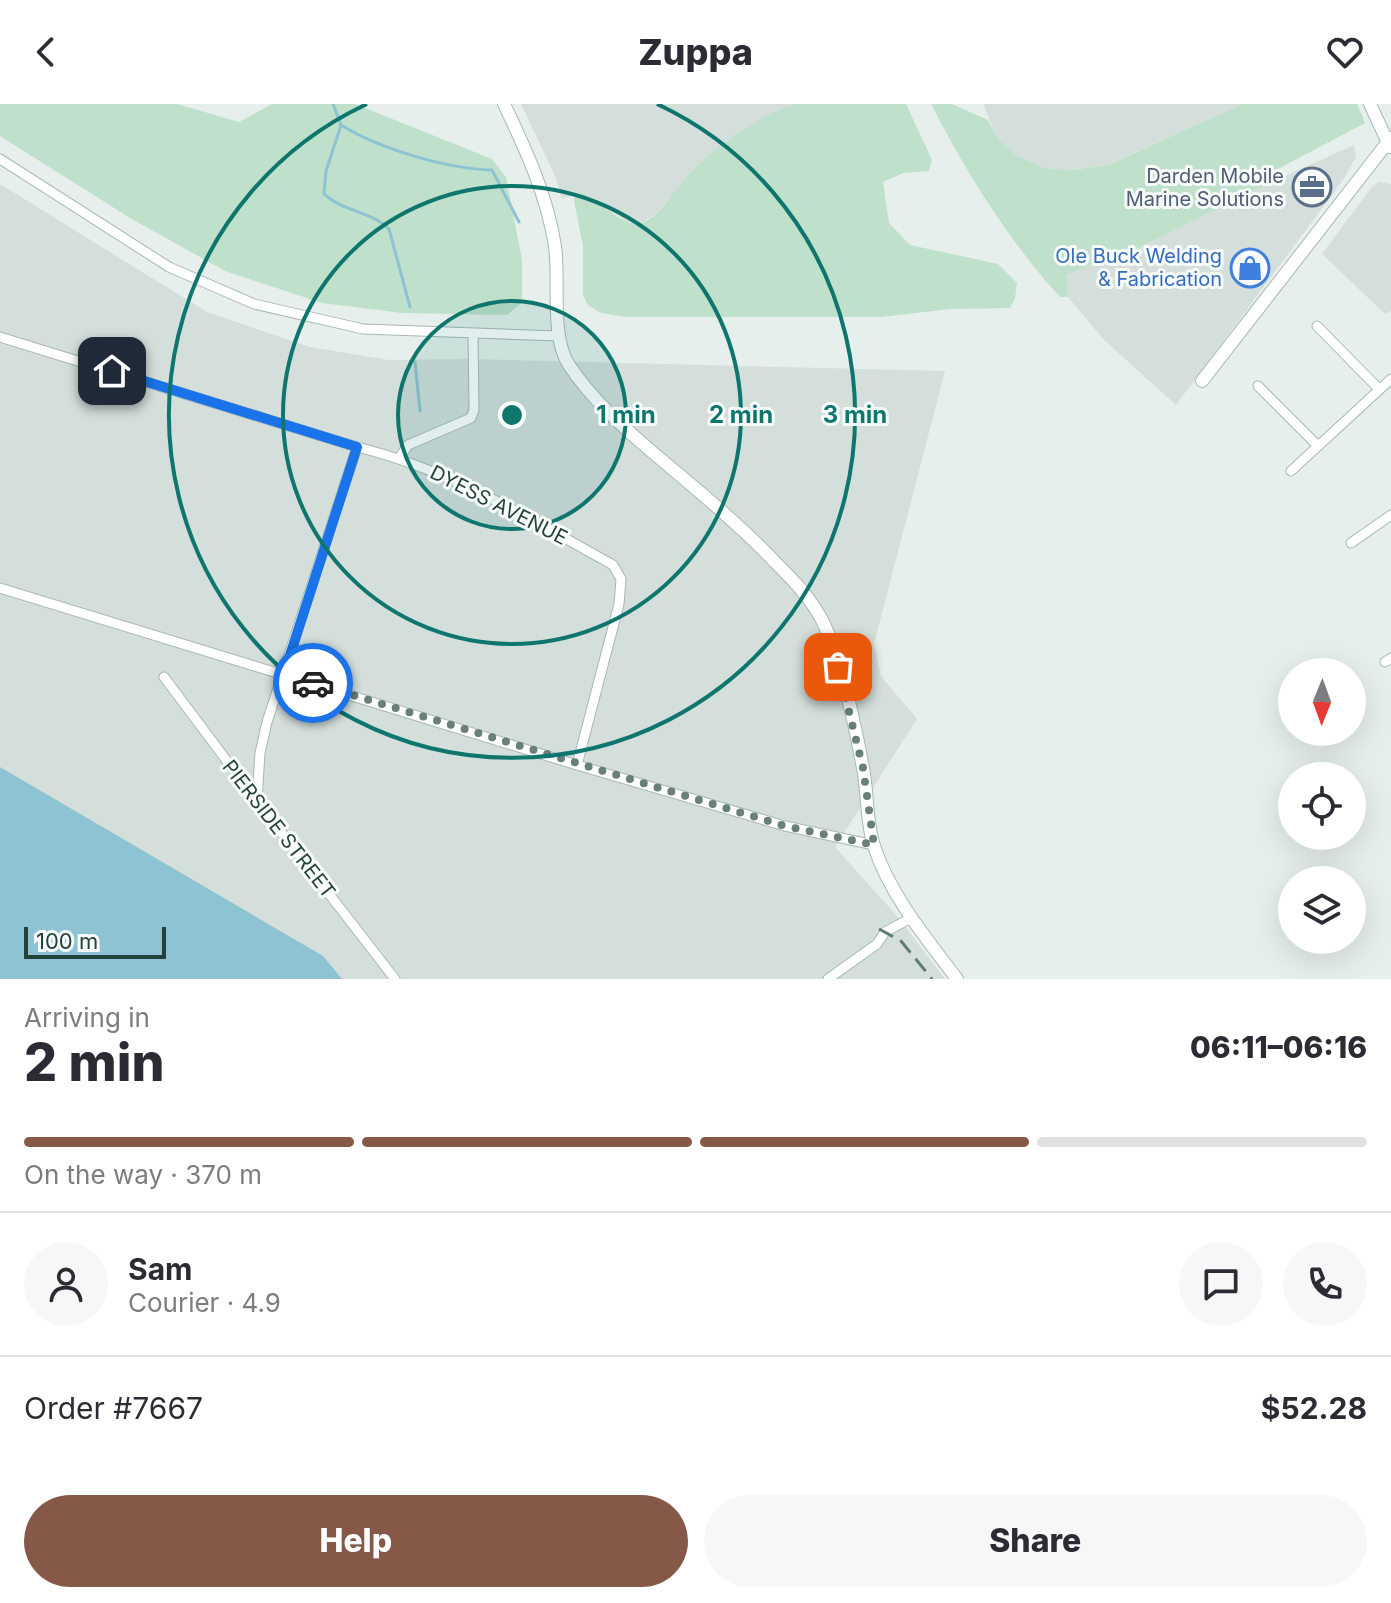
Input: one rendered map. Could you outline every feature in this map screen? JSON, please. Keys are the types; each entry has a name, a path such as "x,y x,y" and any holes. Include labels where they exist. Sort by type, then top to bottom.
{"street":[{"path":"504,104 538,179 549,216 558,282 559,336 568,364 617,422 755,541 802,590 823,623 842,681 863,768 874,845 911,918 957,979"},
{"path":"1202,381 1390,143 1370,104"},
{"path":"0,159 169,267 254,304 363,329 559,336"},
{"path":"1317,326 1379,389"},
{"path":"400,457 408,445 471,418 474,410 473,334"},
{"name":"DYESS AVENUE","path":"0,337 357,447 400,457 457,480 613,565 621,579 619,604 577,765"},
{"path":"1291,471 1391,379"},
{"path":"1258,386 1318,446"},
{"path":"257,801 260,753 267,722 357,447"},
{"path":"1351,543 1391,515"},
{"path":"0,588 577,765 785,826 874,845"},
{"name":"PIERSIDE STREET","path":"164,677 395,979"},
{"path":"828,979 877,944 885,932 911,918"}],"shaded area":[{"path":"521,104 793,104 776,111 724,145 686,179 656,214 640,223 624,221 609,209 575,194 562,199 555,176"},
{"path":"983,104 1242,104 1107,165 1069,170 1044,168 1017,156 998,140"},
{"path":"1354,145 1356,157 1343,180 1176,405 1104,340 1068,297 1066,275 1138,248"},
{"path":"1379,182 1391,184 1391,311 1385,314 1322,254 1371,188"},
{"path":"0,184 207,312 310,347 389,360 468,359 945,371 874,644 881,676 917,719 835,847 897,916 945,979 338,979 322,958 0,767"}],"green space":[{"path":"0,104 177,104 239,122 272,104 355,104 492,159 506,177 522,260 522,302 507,315 402,313 322,303 225,271 130,218 0,136"},
{"path":"793,104 906,104 932,160 929,171 903,173 883,182 889,223 910,245 998,264 1017,283 1010,308 951,309 881,317 625,317 601,313 588,305 583,295 583,246 575,194 592,197 622,220 630,223 645,221 657,213 691,173 717,149 746,128"},
{"path":"931,104 952,104 988,120 998,139 1017,156 1044,168 1071,170 1108,165 1242,104 1357,104 1365,123 1276,170 1267,184 1138,248 1066,275 1068,297 1060,297 989,205"}],"water":[{"path":"0,767 323,956 342,979 0,979"}],"waterway":[{"path":"333,104 341,125 326,171 324,194 340,205 374,218 389,229 410,307"},
{"path":"341,125 414,156 455,166 492,170 519,222"},
{"path":"415,362 420,411"}],"railway":[{"path":"879,929 901,941 932,979"}],"way so far":[{"path":"313,683 785,826 874,845 863,768 838,667"}],"place":[{"name":"Darden Mobile Marine Solutions","path":"1312,187"},
{"name":"Ole Buck Welding & Fabrication","path":"1250,268"}],"route":[{"path":"112,371 357,447 284,674 313,683"}]}
